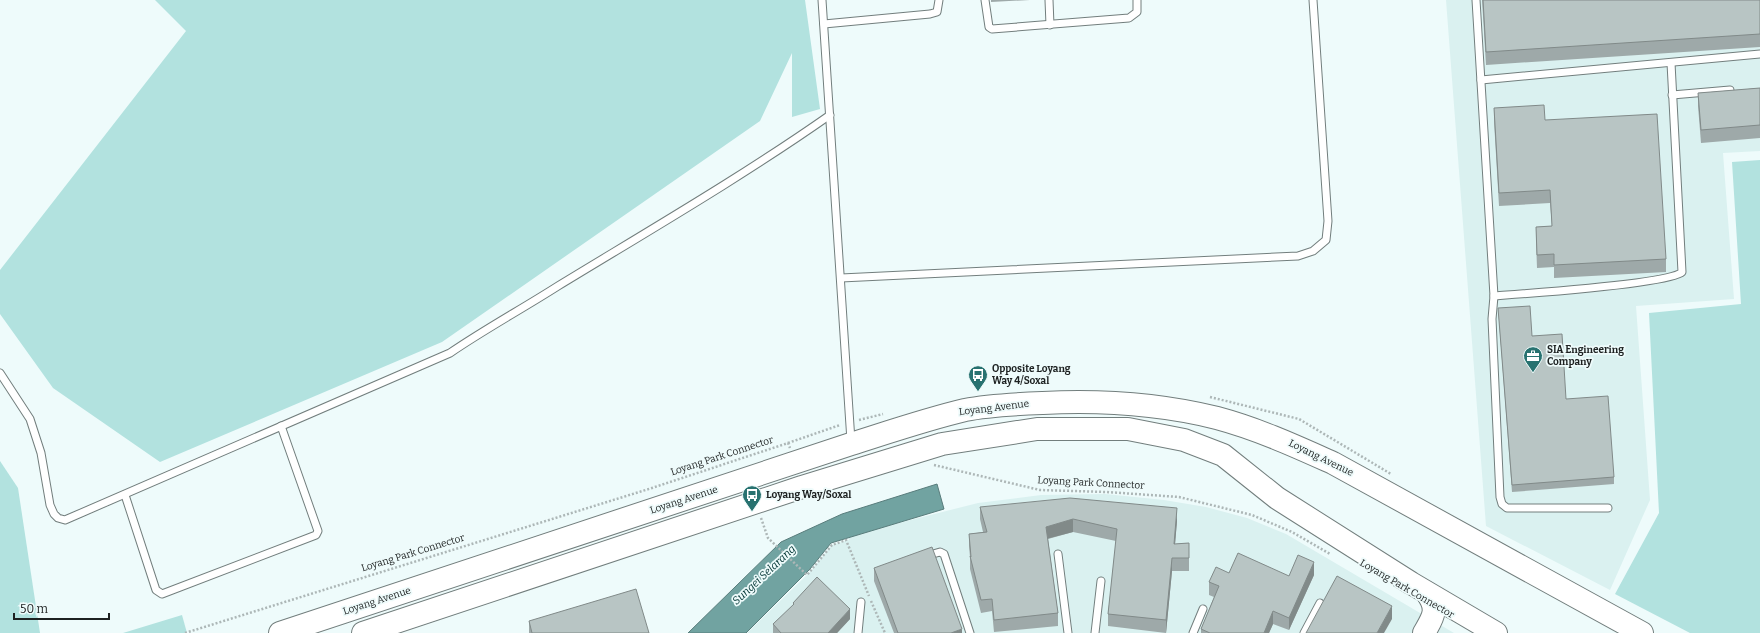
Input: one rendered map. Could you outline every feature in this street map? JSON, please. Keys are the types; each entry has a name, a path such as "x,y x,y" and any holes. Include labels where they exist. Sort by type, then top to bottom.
{"main road":[{"name":"Loyang Avenue","path":"280,633 852,444 966,410 1017,404 1108,402 1176,410 1218,418 1291,443 1333,463 1642,633"},
{"path":"363,633 802,486 942,444 1037,429 1128,429 1184,440 1223,455 1277,498 1428,593 1496,633"},
{"path":"1424,633 1434,614 1433,601 1428,593"}],"lane":[{"path":"822,0 852,444"},
{"path":"824,24 930,14 937,12 939,0"},
{"path":"985,0 987,23 990,28 1050,25 1133,17 1137,12 1137,0"},
{"path":"1049,0 1050,25"},
{"path":"841,278 1298,256 1312,250 1326,240 1328,221 1313,0"},
{"path":"1476,0 1494,296 1492,326 1500,498 1502,504 1507,508 1608,508"},
{"path":"1481,80 1760,54"},
{"path":"1494,296 1639,283 1676,276 1682,272 1670,63"},
{"path":"1672,95 1738,90"},
{"path":"0,373 30,419 41,453 50,505 54,514 65,520 450,353 485,329 540,298 768,159 830,114"},
{"path":"125,495 156,590 162,594 316,535 318,531 281,426"},
{"path":"917,558 940,552 944,554 970,633"},
{"path":"1058,554 1068,633"},
{"path":"1095,633 1101,581"},
{"path":"858,633 861,602"},
{"path":"1304,633 1320,603"},
{"path":"1194,633 1203,609"}],"path":[{"name":"Loyang Park Connector","path":"185,633 652,488 788,443 796,463"},
{"name":"Loyang Park Connector","path":"927,467 935,465 1040,490 1107,492 1179,497 1252,515 1292,532 1332,555"},
{"path":"773,542 807,575 832,545 846,540 884,633"}],"shaded area":[{"path":"155,0 805,0 820,109 792,117 792,53 760,121 442,342 160,462 53,388 0,314 0,270 186,31"},
{"path":"1446,0 1760,0 1760,151 1723,153 1734,299 1636,306 1650,500 1610,590 1486,526"},
{"path":"1760,160 1760,633 1690,633 1615,594 1659,513 1649,313 1741,304 1732,162"},
{"path":"0,461 18,488 40,633 0,633"},
{"path":"1105,494 1164,500 1206,507 1247,518 1286,534 1454,633 747,633 811,571 832,545 849,540 849,538 879,528 978,503 1041,495"},
{"path":"182,615 187,633 123,633"}],"water":[{"name":"Sungei Selarang","path":"937,484 944,509 831,543 810,569 746,633 688,633 781,542 842,514"}],"building":[{"path":"1483,0 1760,0 1760,34 1486,52"},
{"path":"1760,88 1760,125 1701,130 1698,93"},
{"path":"1544,105 1545,120 1657,114 1666,259 1554,265 1554,254 1537,255 1536,227 1552,226 1550,190 1499,193 1494,108"},
{"name":"SIA Engineering Company","path":"1530,306 1532,336 1562,334 1566,399 1608,396 1614,477 1512,485 1498,308"},
{"path":"1070,498 1177,508 1174,544 1189,543 1189,558 1172,558 1166,620 1108,614 1117,529 1073,519 1046,527 1058,613 994,620 992,599 981,600 970,556 971,557 969,534 987,532 980,507"},
{"path":"932,547 962,629 951,633 898,633 874,568"},
{"path":"1238,553 1289,576 1298,555 1314,562 1289,618 1273,611 1264,633 1210,633 1201,629 1219,586 1209,582 1216,567 1229,573"},
{"path":"1337,576 1392,606 1377,633 1306,633"},
{"path":"817,577 850,609 828,633 781,633 773,624 794,604 793,603"},
{"path":"636,589 649,633 532,633 529,621"}],"place":[{"name":"SIA Engineering Company","path":"1533,373"},
{"name":"Opposite Loyang Way 4/Soxal","path":"978,392"},
{"name":"Loyang Way/Soxal","path":"752,512"}]}
